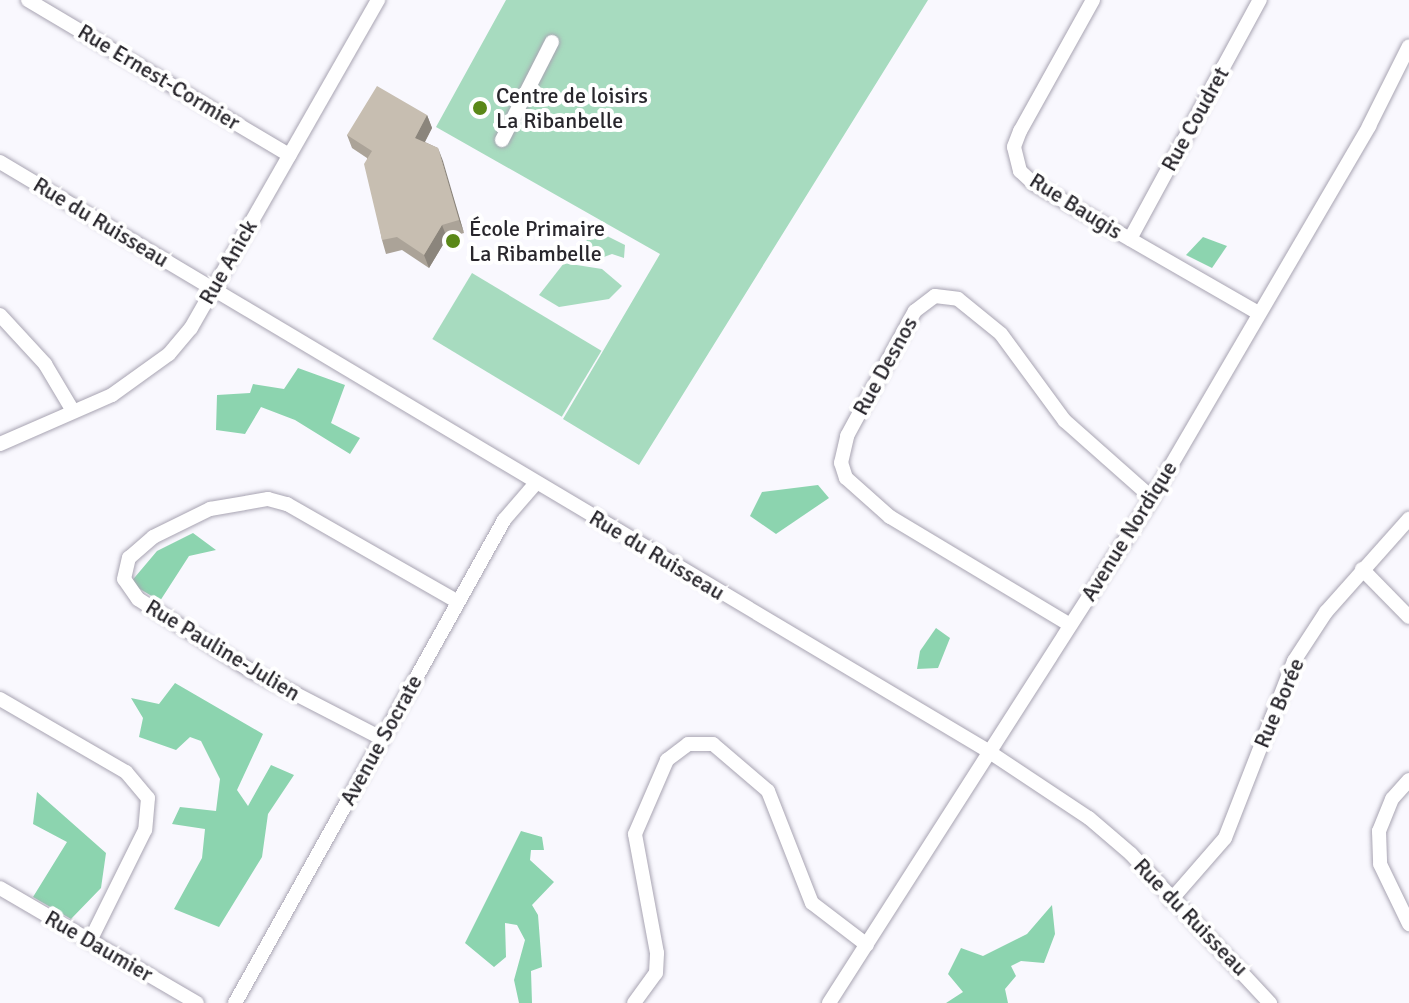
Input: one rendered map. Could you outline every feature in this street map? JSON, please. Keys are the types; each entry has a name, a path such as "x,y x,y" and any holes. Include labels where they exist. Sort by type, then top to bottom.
{"street":[{"name":"Rue Ernest-Cormier","path":"28,0 289,155"},
{"name":"Rue Anick","path":"0,444 122,389 169,354 212,289 378,0"},
{"name":"Rue Baugis","path":"1093,0 1020,131 1014,160 1034,184 1258,313"},
{"name":"Rue Coudret","path":"1130,239 1260,0"},
{"path":"502,140 552,42"},
{"name":"Avenue Nordique","path":"829,1003 1152,498 1409,46"},
{"name":"Rue du Ruisseau","path":"0,162 988,751 1089,818 1270,1003"},
{"name":"Rue Desnos","path":"1070,625 890,517 846,478 841,463 847,436 915,311 935,296 958,299 1001,334 1065,421 1152,498"},
{"path":"0,315 45,364 73,411"},
{"name":"Avenue Socrate","path":"235,1003 504,520 536,483"},
{"name":"Rue Pauline-Julien","path":"381,738 251,671 138,599 124,579 129,558 153,537 210,509 268,499 287,504 458,602"},
{"name":"Rue Borée","path":"1171,900 1225,838 1294,661 1362,569 1409,519"},
{"path":"1362,569 1409,617"},
{"path":"0,699 126,772 148,798 145,830 90,941"},
{"path":"634,1003 656,973 657,953 635,834 667,760 688,744 713,744 768,791 812,903 867,945"},
{"path":"1409,780 1392,799 1379,842 1380,864 1390,895 1409,924"},
{"name":"Rue Daumier","path":"0,888 197,1003"}],"green space":[{"path":"506,0 928,0 639,465 563,419 660,254 436,127"},
{"path":"599,232 625,245 624,258 612,254 593,261 585,255 587,237"},
{"path":"1203,237 1227,246 1212,268 1186,255"},
{"path":"564,263 602,269 622,286 609,299 559,307 539,295"},
{"path":"472,273 601,351 562,417 432,339"},
{"path":"298,368 345,385 331,423 360,438 350,454 295,420 261,407 245,434 216,430 217,395 250,393 253,384 284,389"},
{"path":"818,485 829,498 776,534 750,516 762,492"},
{"path":"193,533 216,550 189,556 160,601 130,583 157,551"},
{"path":"936,628 950,638 938,668 917,669 920,651"},
{"path":"175,683 263,734 237,790 248,806 271,765 294,775 268,814 262,857 219,927 174,909 202,858 205,829 172,824 180,807 216,811 220,779 201,741 190,737 176,750 139,737 143,718 131,698 159,704"},
{"path":"37,792 106,853 101,888 71,919 33,897 67,842 33,824"},
{"path":"521,831 542,837 544,850 531,850 530,860 554,882 532,905 538,915 542,967 531,971 532,1003 519,1003 514,980 525,940 517,925 505,923 506,957 494,967 465,943"},
{"path":"1052,905 1055,934 1044,963 1021,961 1011,966 1016,976 1005,989 1008,1003 946,1003 963,992 948,974 961,948 983,956 1027,934"}],"building":[{"path":"377,86 427,115 415,138 438,148 459,220 442,225 424,255 397,237 382,240 364,164 372,151 347,135"}],"place":[{"name":"Centre de loisirs La Ribanbelle","path":"480,108"},
{"name":"École Primaire La Ribambelle","path":"453,241"}]}
